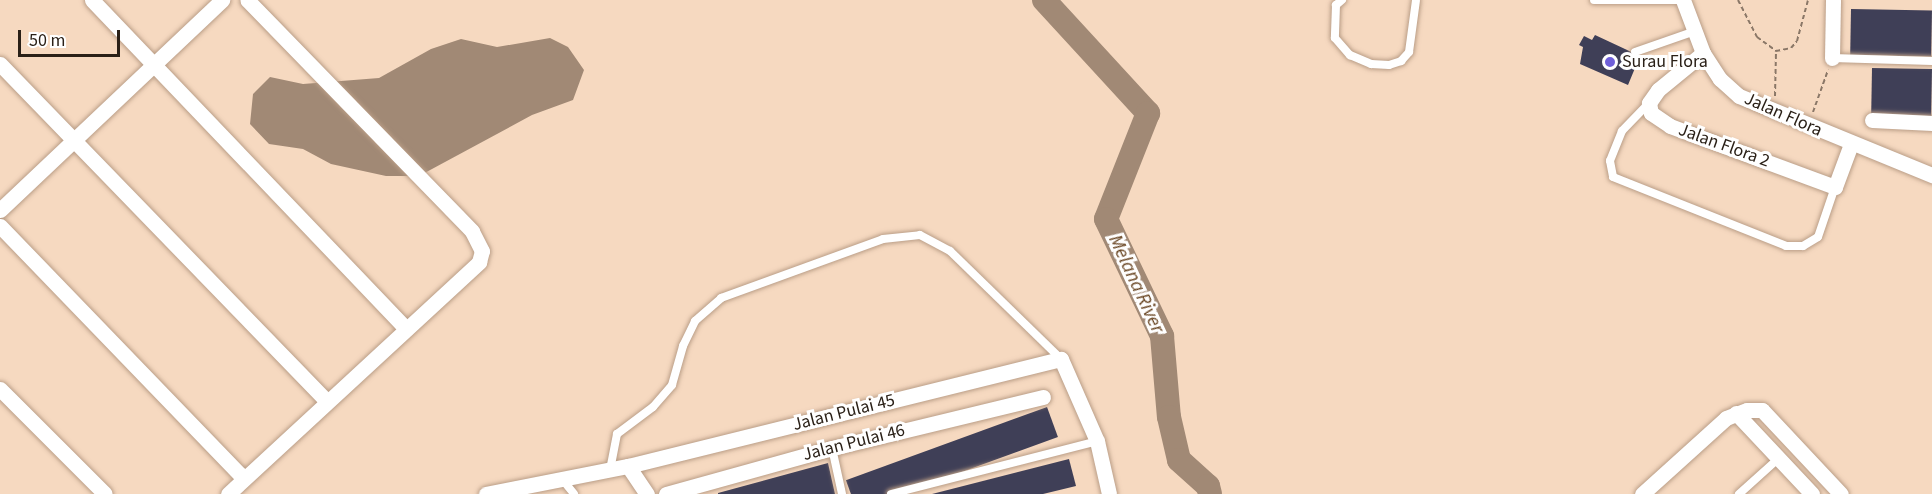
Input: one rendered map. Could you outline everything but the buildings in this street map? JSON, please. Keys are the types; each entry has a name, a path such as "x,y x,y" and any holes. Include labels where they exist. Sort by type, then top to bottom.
{"street":[{"path":"92,0 406,328"},
{"path":"0,210 222,0"},
{"path":"228,494 479,262 482,251 479,242 248,0"},
{"name":"Jalan Flora","path":"1682,0 1692,32 1703,53 1720,79 1739,96 1773,113 1932,175"},
{"path":"1832,58 1833,0"},
{"path":"1649,103 1658,90 1703,53"},
{"path":"0,64 327,402"},
{"name":"Jalan Flora 2","path":"1649,103 1651,113 1670,126 1835,187"},
{"path":"1872,120 1932,123"},
{"path":"1835,187 1851,144"},
{"path":"0,226 244,479"},
{"path":"1061,359 1097,441 1109,494"},
{"name":"Jalan Pulai 45","path":"488,494 628,466 1061,359"},
{"path":"0,389 105,494"},
{"name":"Jalan Pulai 46","path":"666,494 832,448 1043,397"},
{"path":"1642,494 1726,418 1736,413 1762,410 1841,494"},
{"path":"1736,413 1812,494"},
{"path":"628,466 647,494"}],"lane":[{"path":"1342,0 1336,4 1335,38 1350,55 1371,64 1389,65 1401,62 1408,52 1416,0"},
{"path":"1594,0 1682,0"},
{"path":"1635,52 1692,32"},
{"path":"1832,58 1932,61"},
{"path":"1649,103 1622,131 1610,160 1613,177 1786,246 1803,246 1818,237 1835,187"},
{"path":"610,470 617,434 653,407 672,385 682,346 695,321 720,298 883,238 920,235 950,251 1061,359"},
{"path":"891,494 1097,441"},
{"path":"832,448 843,494"},
{"path":"1739,494 1779,459"},
{"path":"562,479 574,494"}],"path":[{"path":"1738,0 1757,37 1776,51 1791,48 1797,41 1808,0"},
{"path":"1773,113 1776,51"},
{"path":"1808,126 1832,58"}],"shaded area":[{"path":"550,38 568,47 584,70 573,100 532,115 419,176 386,176 331,164 303,149 269,144 250,124 253,94 270,77 303,84 379,78 431,49 461,39 497,47"}],"waterway":[{"name":"Melana River","path":"1044,0 1148,113 1106,219 1162,336 1169,417 1179,460 1208,486 1210,494"}],"place":[{"name":"Surau Flora","path":"1610,62"}]}
